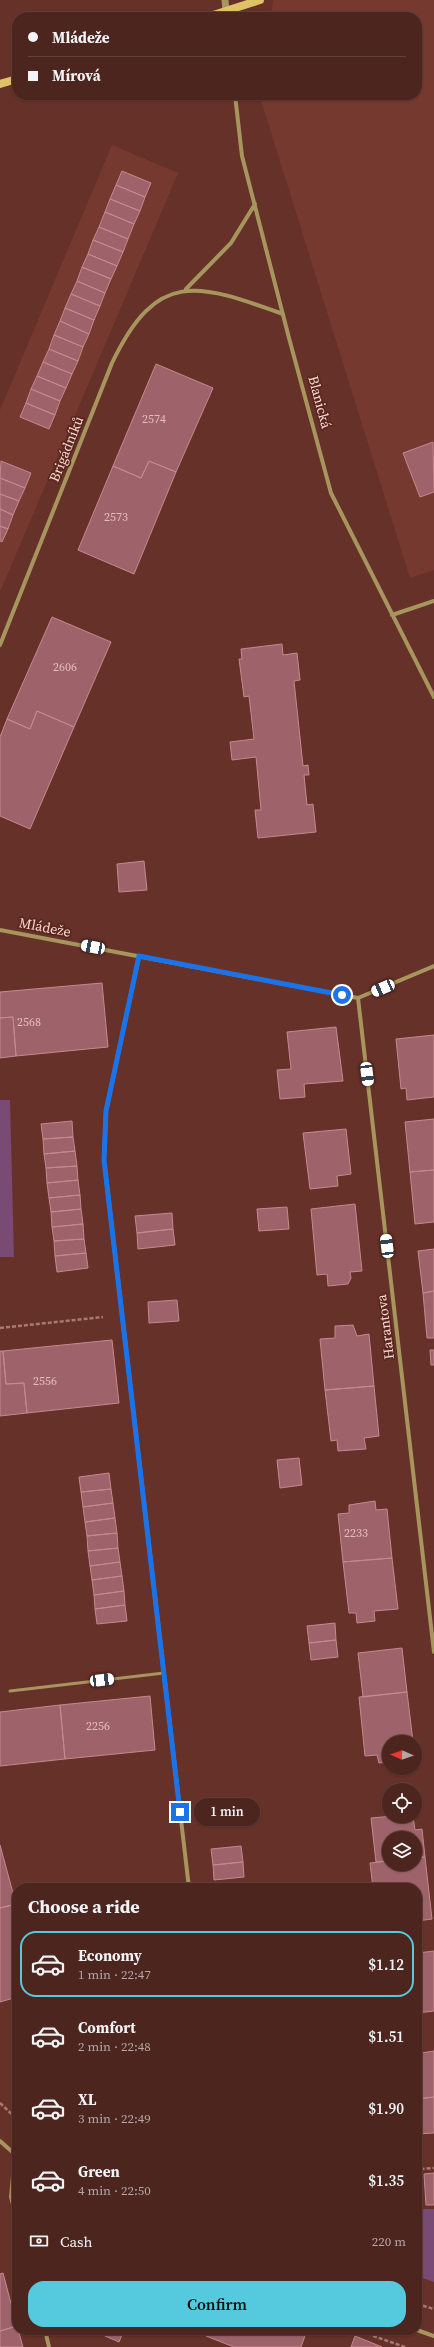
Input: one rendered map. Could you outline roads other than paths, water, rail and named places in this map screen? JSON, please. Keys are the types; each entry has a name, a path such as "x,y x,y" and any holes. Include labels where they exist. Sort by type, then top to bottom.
{"main road":[{"path":"231,12 260,0"},
{"path":"0,84 12,80"}],"street":[{"path":"225,0 226,12"},
{"name":"Blanická","path":"236,100 242,156 282,314 331,493 434,697"},
{"name":"Brigádníků","path":"186,290 231,243 255,204"},
{"name":"Brigádníků","path":"0,645 112,364 124,339 148,307 170,295 186,290 237,298 282,314"},
{"path":"392,616 434,601"},
{"name":"Mládeže","path":"0,930 358,998"},
{"path":"139,956 106,1111 104,1160 188,1883"},
{"path":"358,998 434,966"},
{"name":"Harantova","path":"358,998 434,1652"},
{"path":"0,2141 12,2152"},
{"path":"12,2189 12,2201"},
{"path":"422,2332 434,2336"},
{"path":"46,2335 49,2347"}],"lane":[{"path":"10,1691 164,1673"}]}
